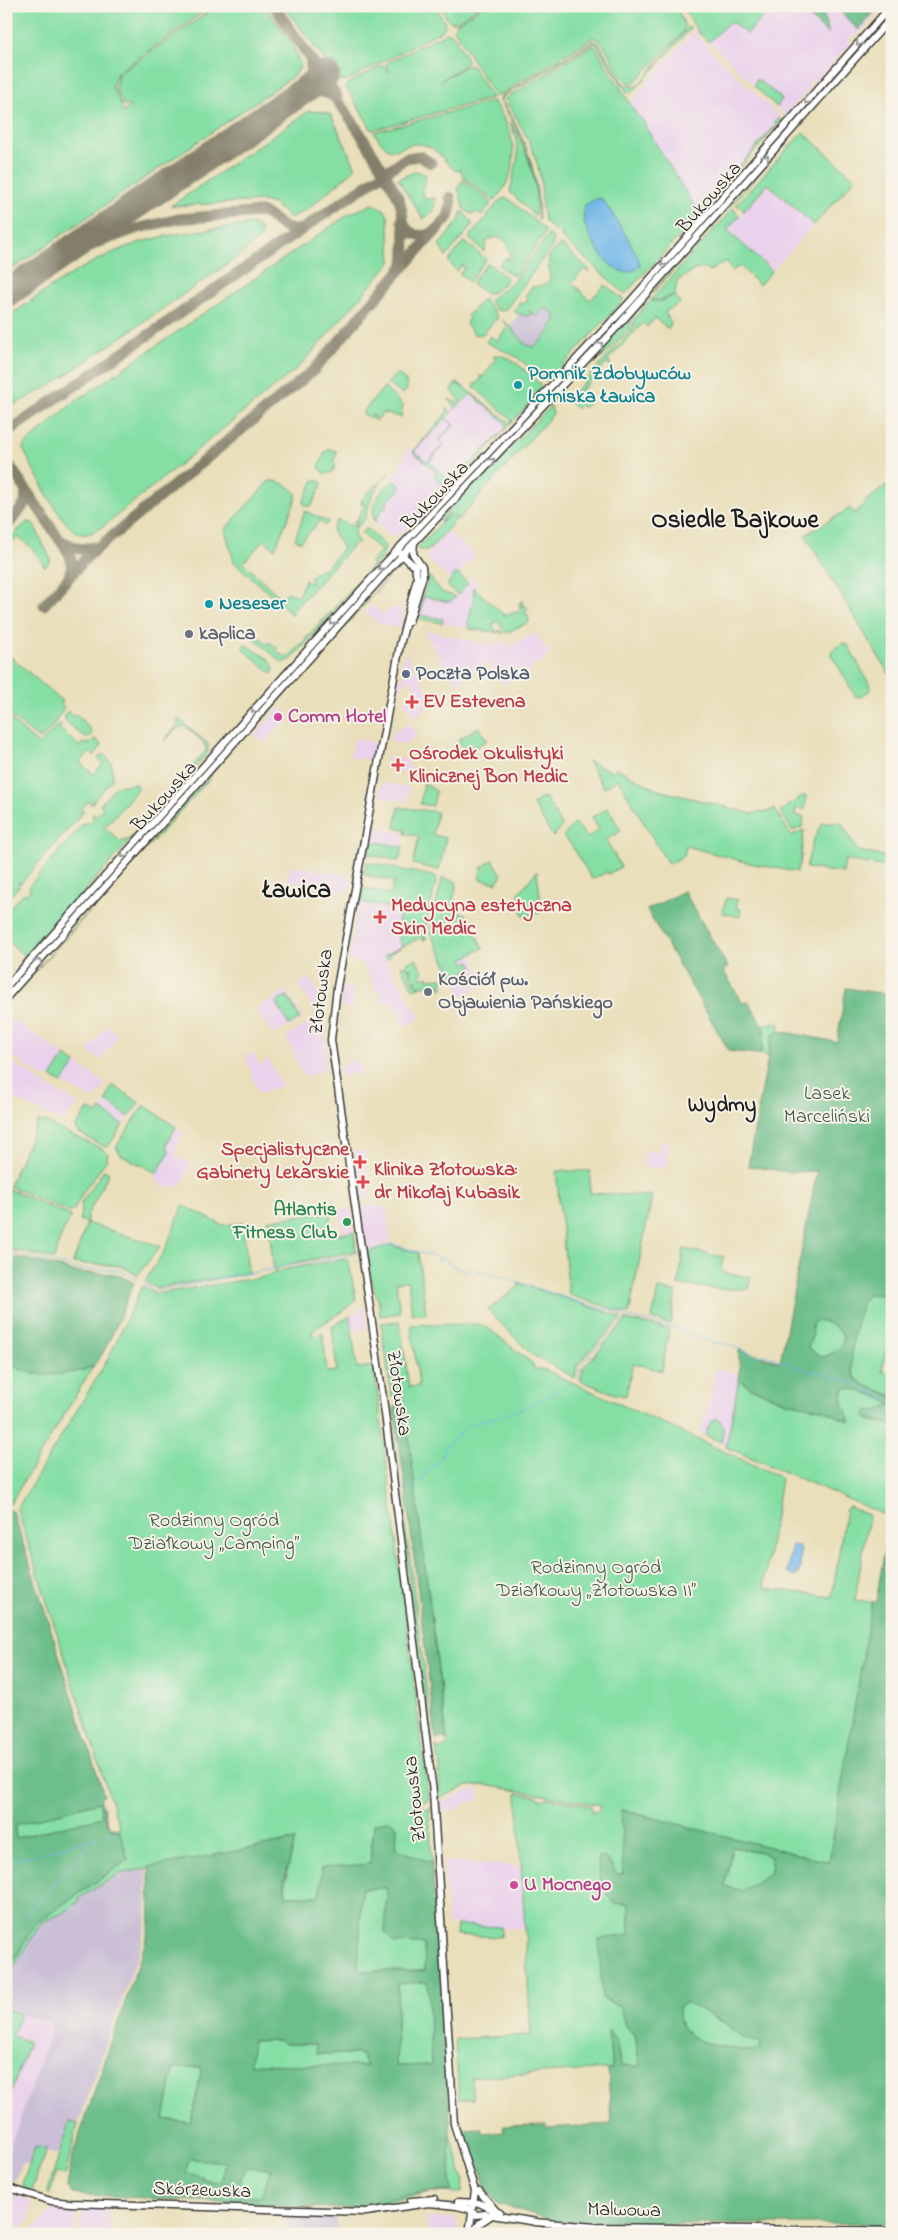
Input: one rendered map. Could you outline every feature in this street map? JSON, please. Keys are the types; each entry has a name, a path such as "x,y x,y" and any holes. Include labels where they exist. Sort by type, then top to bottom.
{"street":[{"name":"Bukowska","path":"6,987 401,550 586,350 891,6"},
{"name":"Bukowska","path":"6,998 392,566 401,550 415,542 615,329 892,17"},
{"name":"Złotowska","path":"415,542 412,551 418,575 408,610 400,650 333,1005 332,1040 384,1404 433,1792 454,2124 460,2146 477,2180 471,2234"},
{"path":"401,550 415,562"},
{"path":"392,566 402,562 415,562"},
{"name":"Skórzewska","path":"6,2187 55,2202 70,2203 366,2212 429,2203 463,2205 479,2203 483,2206"},
{"path":"471,2234 480,2223 494,2214 477,2190 463,2205 472,2217"},
{"name":"Złotowska","path":"477,2190 483,2206"},
{"path":"471,2234 484,2210 483,2206"},
{"name":"Malwowa","path":"483,2206 494,2214"},
{"name":"Malwowa","path":"472,2217 481,2214 494,2214 524,2222 596,2227 892,2231"}],"shaded area":[{"path":"767,6 883,6 856,37 853,34 847,40 850,44 815,82 812,80 807,84 810,88 785,116 699,33 696,36 782,119 697,214 629,103 696,28 698,33"},
{"path":"768,184 814,225 772,271 727,230"},
{"path":"532,298 545,305 563,321 535,358 504,334"},
{"path":"467,394 471,394 506,422 506,428 457,479 453,477 449,481 452,484 403,533 392,536 374,522 373,513 376,501 394,477 409,446 414,451"},
{"path":"447,531 475,555 452,581 425,557"},
{"path":"473,577 478,582 473,587 477,590 469,628 419,618 419,604 424,590 456,597"},
{"path":"372,604 384,615 390,607 404,610 400,628 379,624 365,612"},
{"path":"423,630 488,644 507,642 510,647 529,635 537,635 550,655 530,668 532,671 520,679 518,676 504,685 488,663 456,684"},
{"path":"405,652 434,701 432,706 428,704 423,708 424,711 415,716 409,706 406,707 403,701 417,692 409,678 397,692 400,678 404,678 406,670 401,669"},
{"path":"280,707 290,715 264,743 254,735"},
{"path":"410,723 418,736 405,744 390,741 391,734"},
{"path":"354,738 378,743 375,761 350,757"},
{"name":"Ośrodek Okulistyki Klinicznej Bon Medic","path":"387,756 408,760 412,774 386,769"},
{"path":"382,783 409,788 406,801 379,796"},
{"path":"373,827 405,834 403,847 371,841"},
{"path":"292,865 352,877 349,892 285,880"},
{"path":"359,901 401,910 396,933 402,946 384,956 420,1018 405,1026 390,1000 384,1003 362,963 348,960"},
{"path":"434,942 483,948 472,955 486,983 462,996"},
{"path":"309,977 325,1005 324,1008 316,1013 298,984"},
{"path":"343,984 355,990 351,1010 340,1005"},
{"path":"286,991 303,1019 275,1034 271,1033 256,1009"},
{"path":"321,1017 326,1020 322,1022 322,1025 326,1026 325,1069 304,1077 286,1036"},
{"path":"13,1019 65,1056 51,1077 42,1077 6,1052 6,1028"},
{"path":"107,1025 118,1036 101,1060 88,1051"},
{"path":"253,1052 259,1065 269,1060 282,1085 259,1094 245,1057"},
{"path":"6,1057 45,1085 78,1103 64,1122 6,1096"},
{"path":"355,1058 364,1072 340,1076 339,1069"},
{"path":"76,1063 106,1084 95,1099 62,1083"},
{"path":"106,1101 129,1117 123,1125 101,1109"},
{"path":"145,1106 183,1132 174,1154 190,1164 186,1177 180,1185 167,1188 153,1180 157,1173 121,1155"},
{"path":"660,1141 668,1142 667,1168 644,1167 645,1151 660,1152"},
{"path":"354,1150 365,1151 371,1200 359,1196"},
{"path":"372,1205 386,1208 391,1242 367,1249 361,1209 363,1206"},
{"path":"348,1208 352,1211 354,1232 343,1233 340,1209"},
{"path":"364,1307 368,1329 352,1331 350,1316"},
{"path":"716,1369 741,1374 726,1445 699,1433 707,1412"},
{"path":"478,1789 480,1800 461,1804 461,1809 441,1812 439,1803 469,1790"},
{"path":"444,1861 521,1866 525,1929 448,1924"},
{"path":"147,1868 146,1922 140,1949 78,2124 69,2122 58,2155 46,2152 32,2191 25,2189 23,2183 29,2165 22,2163 16,2180 10,2183 6,2182 6,2159 54,2023 6,2010 6,1980 41,1923 65,1912 79,1898 119,1874"},
{"path":"20,2014 54,2023 6,2159 6,2107 29,2042 13,2036"},
{"path":"6,2193 32,2201 29,2220 20,2230 6,2226"},
{"path":"55,2207 77,2210 74,2234 30,2234"},
{"path":"83,2208 110,2208 109,2234 79,2234"},
{"path":"319,2214 336,2215 338,2234 288,2234 287,2218 309,2217 309,2220 317,2218"},
{"path":"427,2218 453,2218 457,2221 457,2234 428,2234"}],"green space":[{"path":"6,6 212,6 117,73 112,87 123,108 122,113 130,107 129,105 125,107 115,89 118,74 217,6 264,6 291,42 301,66 295,75 6,273"},
{"path":"284,6 435,6 444,21 445,27 441,31 348,80 340,81"},
{"path":"440,6 480,6 458,21 452,22 447,19"},
{"path":"483,6 676,6 685,26 683,32 634,83 630,84 625,80 603,44 593,38 495,97 454,29 456,24"},
{"path":"682,6 772,6 747,34 733,23 728,23 709,42 699,33"},
{"path":"798,6 825,6 822,13 827,22 828,34"},
{"path":"839,6 879,6 858,30 840,11"},
{"path":"689,26 691,28 631,93 627,92 595,42 502,97 501,99 518,130 529,157 517,130 500,101 501,96 593,41 599,43 622,82 627,86 634,87 640,83"},
{"path":"448,32 453,35 467,59 467,63 440,81 468,65 472,66 492,98 372,130 346,87 347,84 380,66 384,66 388,72 386,65 388,62"},
{"path":"594,45 637,115 647,124 645,126 698,212 720,187 717,183 721,186 776,125 775,121 779,118 781,121 698,216 625,294 561,237 561,230 555,231 545,222 540,176 535,155 505,99"},
{"path":"757,79 782,99 777,107 754,86"},
{"path":"493,101 507,126 512,139 513,152 513,164 509,177 494,201 465,179 460,169 456,171 432,148 417,144 393,150 382,143 374,132"},
{"path":"309,111 324,112 331,115 355,166 354,170 308,209 290,218 274,204 263,201 171,206"},
{"path":"510,122 522,143 531,167 536,191 535,216 510,192 518,155 516,138"},
{"path":"785,130 786,132 595,347 603,335"},
{"path":"803,132 855,179 814,225 768,184 743,212 744,209 736,205"},
{"path":"765,164 767,165 634,314 629,329 602,358 597,355 589,364"},
{"path":"416,171 426,175 424,187 421,189 425,199 435,198 434,211 423,219 398,179"},
{"path":"533,171 536,186 539,220"},
{"path":"463,180 492,203 481,216 477,212 471,214 464,209 458,188"},
{"path":"505,198 510,200 544,229 545,233 516,274 512,275 498,265 506,257 507,261 510,255 507,242 498,238 487,240 484,252 469,238 500,200"},
{"path":"373,204 385,210 388,217 391,262 300,366 109,522 88,534 81,534 73,530 57,511 23,449 24,445 73,403 349,214"},
{"path":"733,208 739,216 727,230 772,271 759,285 740,266 732,271 726,261 710,271 702,269 693,271 677,281 675,294 662,300 651,300"},
{"path":"462,211 472,222 472,225 446,257 439,245 459,221"},
{"path":"252,224 260,229 261,236 239,256 53,384 6,409 6,318 68,276 100,258 135,244 163,237"},
{"path":"549,234 554,240 552,246 506,309 502,311 497,310 490,302 490,299 513,282"},
{"path":"464,241 486,259 469,282 460,274 465,267 462,265 457,271 448,262"},
{"path":"559,245 563,246 589,269 588,272 584,269 572,283 590,300 605,285 624,300 551,378 545,380 517,357 486,342 490,336 497,341 508,326 502,320 513,329 514,334 516,333 526,345 533,347 548,332 554,322 555,314 545,308 536,316 529,310 531,314 528,316 513,311 520,302 523,305 528,299 525,296 532,287 541,286 549,281 549,256"},
{"path":"488,263 506,277 507,281 493,292 486,294 471,283"},
{"path":"675,295 680,303 665,312 671,323 668,329 655,318 647,327 643,323 608,360 611,365 606,363 580,392 588,404 584,408 581,405 577,409 566,399 572,395 631,331 636,317 650,301 662,301"},
{"path":"482,300 485,300 498,318 483,334 475,335 466,324 469,318 467,316"},
{"path":"496,355 513,361 540,384 540,392 463,475 439,497 436,494 446,483 444,481 442,484 436,479 435,471 413,452 448,411 446,408 452,412 414,451 427,462 444,444 429,462 449,481 453,477 456,478 506,428 506,423 471,394 455,409 453,408 455,405 448,399 457,403 460,400 451,391 456,383 464,388 457,382 510,423 512,420 474,387 475,383 477,384 481,379 480,375 483,377 496,359 493,357"},
{"path":"397,373 406,381 407,390 403,394 387,384"},
{"path":"384,387 403,406 401,417 383,413 378,419 371,414 376,421 362,413"},
{"path":"551,406 553,414 458,520 450,512 440,523 443,516"},
{"path":"446,418 454,425 440,439 441,442 438,440 453,425"},
{"path":"330,449 337,452 333,463 336,465 332,472 326,474 322,472 319,466 325,452"},
{"path":"388,473 372,495 365,519 355,528 354,536 358,544 355,543 292,612 294,614 289,614 290,612 234,562 226,533 227,527 269,481 284,484 296,493 296,499 275,549 264,540 243,563 281,598 288,592 298,596 305,580 311,584 310,577 316,571 326,568 343,548 332,530 337,520 355,527 365,504 360,504 362,499"},
{"path":"314,480 320,481 322,484 312,505 306,507 303,502"},
{"path":"394,481 400,485 401,489 398,487 396,489 398,491 386,502 388,504 377,516 375,522 373,511 377,499 380,493"},
{"path":"892,482 892,679 805,535 850,508 854,514 867,500"},
{"path":"305,511 329,522 325,526 320,521 301,542 295,539"},
{"path":"450,514 456,520 429,550 418,550 419,546"},
{"path":"27,522 33,523 51,560 45,567 32,548 18,537 14,541 10,538"},
{"path":"366,529 385,546 383,556 291,660 282,663 252,636 253,632 267,644 269,642 278,648 276,650 284,657 287,655 289,657 373,565 371,562 381,551 361,533"},
{"path":"394,571 261,722 258,722 248,731"},
{"path":"455,574 458,574 468,583 458,595 449,588 448,583"},
{"path":"429,576 442,592 456,597 450,602 423,596"},
{"path":"473,587 504,615 521,611 519,604 522,600 522,606 525,605 528,610 524,613 528,615 529,622 506,633 498,621 492,625 497,632 500,630 504,633 470,629 468,624 474,596"},
{"path":"423,596 420,615 443,619 442,623 420,619 417,615"},
{"path":"843,643 848,645 871,687 871,690 859,697 856,697 831,654 832,650"},
{"path":"244,644 269,659 274,669 272,674 243,649"},
{"path":"6,653 63,702 61,704 64,708 52,727 40,740 6,712"},
{"path":"68,711 73,716 76,714 92,731 91,736 84,737 66,721 64,716"},
{"path":"6,715 39,745 59,724 62,725 59,728 79,746 82,743 88,744 95,739 102,745 94,756 90,752 80,763 93,774 103,764 98,758 103,754 111,762 113,778 91,804 88,801 81,809 84,813 81,812 80,816 22,882 18,883 20,885 6,901"},
{"path":"179,719 208,744 208,753 162,805 206,750 204,743 185,726 175,730 164,740 177,726"},
{"path":"478,727 487,740 466,753 458,740"},
{"path":"213,760 215,761 37,959 33,961"},
{"path":"588,761 612,772 616,768 658,790 753,814 775,809 791,836 804,830 800,865 798,865 797,872 749,863 686,846 684,856 668,864 618,779 604,788"},
{"path":"219,765 211,774 211,777 6,1004"},
{"path":"424,783 436,791 433,806 420,804"},
{"path":"135,784 139,787 108,824 103,826 120,841 128,840 158,809 26,957 6,940 6,912 22,894 26,894 30,890 29,886 84,823 89,823 93,819 93,813 96,816 103,808 100,805 116,786"},
{"path":"806,796 805,809 796,808 795,815 804,817 802,827 792,831 780,811"},
{"path":"545,797 562,826 553,837 533,804"},
{"path":"399,807 437,812 433,835 446,838 439,870 413,864 419,836 405,834 406,829 395,828"},
{"path":"608,808 621,831 606,840 621,867 592,879 570,843 563,837 574,823 581,829 586,838 599,830 592,817"},
{"path":"822,823 841,823 858,851 892,858 892,868 845,860 843,873 806,868 813,841"},
{"path":"371,841 403,847 399,861 368,854"},
{"path":"493,860 502,875 496,883 479,879 482,867"},
{"path":"367,862 437,877 424,934 427,939 423,936 425,940 423,941 421,937 389,954 390,957 386,959 384,956 402,946 396,933 401,910 359,901 362,888 391,894 394,881 364,875"},
{"path":"537,871 542,912 523,916 519,893"},
{"path":"442,878 457,882 451,911 466,914 483,948 463,959 465,963 470,961 473,966 454,978 430,933"},
{"path":"684,891 728,967 723,970 743,1004 748,1001 764,1028 762,1051 758,1054 729,1051 647,910"},
{"path":"726,898 738,900 736,908 741,909 740,917 722,913"},
{"path":"416,959 424,973 420,975 421,978 428,976 428,979 443,978 445,981 440,984 444,987 440,989 439,984 433,983 413,989 401,966 406,965 411,974 409,976 418,987 421,984 418,986 415,982 418,980 415,981 409,970 412,968 409,969 406,963"},
{"name":"Lasek Marceliński","path":"846,988 892,995 886,996 886,999 892,1024 892,1305 885,1295 868,1294 865,1298 853,1340 852,1364 853,1374 857,1380 892,1396 892,1425 865,1418 867,1411 877,1411 890,1405 889,1402 859,1390 843,1389 841,1397 850,1422 821,1409 786,1402 751,1388 739,1379 739,1350 780,1362 817,1171 789,1172 748,1166 772,1036 779,1031 837,1042","holes":["817,1320 827,1323 840,1331 843,1342 840,1347 823,1357 808,1348 813,1334 812,1324"]},
{"path":"288,996 300,1019 289,1025 276,1002"},
{"path":"773,1022 780,1024 779,1031 772,1036 768,1056 758,1054 765,1032 763,1024 772,1025"},
{"path":"65,1056 76,1063 62,1083 51,1077"},
{"path":"112,1085 139,1102 129,1117 106,1101"},
{"path":"144,1105 176,1127 167,1144 169,1153 157,1173 121,1155 116,1147"},
{"path":"88,1109 97,1114 101,1109 123,1125 107,1148 79,1133 76,1127"},
{"path":"38,1121 45,1122 104,1150 108,1154 106,1161 84,1191 73,1211 69,1212 9,1186"},
{"path":"104,1170 109,1173 87,1216 87,1223 80,1220 82,1201"},
{"path":"556,1171 590,1171 590,1193 652,1196 629,1314 569,1295"},
{"path":"6,1188 71,1216 61,1236 54,1259 6,1248"},
{"path":"183,1205 222,1225 243,1223 248,1273 156,1288 145,1281 166,1248"},
{"path":"329,1212 332,1235 354,1232 356,1251 289,1264 274,1270 268,1220"},
{"path":"87,1223 160,1246 138,1275 121,1266 73,1263"},
{"path":"389,1245 418,1253 426,1314 412,1314 408,1281 396,1282 400,1313 380,1316 379,1302 371,1279 366,1246 368,1252"},
{"path":"684,1249 724,1257 721,1272 751,1277 748,1289 718,1289 678,1285"},
{"path":"17,1257 72,1272 116,1274 134,1283 109,1341 98,1361 93,1366 72,1373 35,1374 6,1363 6,1271"},
{"name":"Rodzinny Ogród Działkowy „Camping”","path":"346,1259 349,1263 356,1300 312,1331 315,1338 323,1333 327,1372 337,1371 332,1327 350,1316 357,1368 374,1366 429,1800 421,1802 422,1808 429,1808 432,1863 396,1849 397,1826 374,1824 370,1864 321,1896 286,1896 287,1875 294,1840 119,1874 79,1898 80,1901 65,1912 41,1923 6,1980 6,1973 36,1923 128,1860 106,1821 104,1807 107,1821 112,1828 120,1829 17,1509 108,1359 142,1286 156,1294 263,1277 287,1269"},
{"path":"518,1283 622,1317 577,1365 575,1378 531,1354 488,1310 519,1286"},
{"path":"658,1289 676,1292 670,1324 652,1319"},
{"path":"868,1294 885,1295 892,1305 892,1349 886,1351 882,1371 892,1374 892,1396 865,1385 853,1373 852,1350 856,1323"},
{"path":"626,1320 669,1329 662,1371 633,1363 626,1396 615,1394 581,1381 583,1368"},
{"path":"817,1320 835,1327 843,1337 840,1347 823,1357 808,1348 812,1324"},
{"name":"Rodzinny Ogród Działkowy „Złotowska II”","path":"400,1321 409,1387 419,1386 411,1325 479,1324 489,1329 533,1364 534,1369 543,1369 778,1476 781,1479 764,1584 766,1588 832,1597 846,1509 849,1507 869,1515 855,1600 872,1602 829,1862 622,1810 623,1874 617,1874 607,1859 598,1857 615,1904 629,1903 629,1935 606,2001 620,2006 625,2026 635,2035 640,2067 620,2067 617,2042 608,2031 612,2069 471,2077 473,2099 459,2099 455,2039 531,2035 517,1793 539,1797 541,1800 548,1798 591,1806 592,1812 599,1811 600,1805 485,1785 468,1786 439,1798 440,1766 436,1745 439,1750 448,1745 403,1394 392,1397 381,1323"},
{"path":"6,1363 40,1375 63,1374 94,1365 10,1504 6,1503"},
{"path":"739,1379 751,1388 786,1402 821,1409 850,1422 843,1404 843,1389 859,1390 889,1402 890,1405 877,1411 867,1411 868,1420 892,1425 892,1518 726,1447"},
{"path":"390,1405 433,1742 429,1740 387,1408"},
{"path":"396,1406 405,1406 447,1741 445,1738 436,1739 394,1409"},
{"path":"717,1418 724,1426 721,1442 705,1435 711,1421"},
{"path":"6,1508 13,1512 104,1795 100,1797 106,1821 111,1829 120,1831 128,1860 36,1923 6,1973","holes":["99,1802 102,1817 16,1838 15,1825"]},
{"path":"889,1523 892,1525 892,2224 604,2224 560,2222 498,2204 486,2188 476,2157 464,2139 461,2129 482,2128 483,2134 504,2132 503,2126 546,2125 547,2128 611,2124 608,2069 612,2069 608,2030 617,2042 620,2066 640,2066 635,2035 625,2026 620,2006 602,1998 599,1939 629,1935 629,1903 615,1904 610,1898 602,1882 598,1863 598,1856 607,1859 617,1874 623,1874 621,1810 829,1862 872,1602 876,1602","holes":["732,1847 761,1852 772,1858 771,1872 742,1891 725,1886","686,2002 722,2021 743,2038 760,2042 761,2047 750,2051 742,2050 712,2045 694,2038 687,2033 679,2017 680,2006"]},
{"path":"99,1802 102,1817 16,1838 14,1825"},
{"path":"390,1820 397,1826 396,1849 432,1863 451,2134 449,2147 452,2191 421,2192 391,2199 384,2203 347,2209 72,2194 67,2187 72,2157 146,1941 150,1923 149,1867 295,1840 284,1881 286,1896 320,1896 322,1867 370,1864 374,1824","holes":["387,1888 385,1934 394,1943 424,1944 425,1971 358,1971 362,1889","428,1982 431,2065 396,2066 398,1984","280,2040 284,2044 316,2044 316,2054 360,2054 367,2066 250,2064 253,2041","174,2067 202,2067 191,2123 164,2119","191,2159 225,2162 222,2180 216,2183 203,2180 202,2176 186,2173 188,2162","247,2167 271,2169 261,2196 237,2195 241,2177"]},
{"path":"732,1847 761,1852 772,1858 771,1872 742,1891 725,1886"},
{"path":"387,1888 385,1934 394,1943 424,1944 425,1971 358,1972 362,1889"},
{"path":"457,1925 501,1927 501,1937 456,1935"},
{"path":"429,1982 431,2065 396,2066 398,1983"},
{"path":"686,2002 760,2042 761,2047 750,2051 742,2050 712,2045 694,2038 682,2026 679,2017 680,2006"},
{"path":"6,2010 20,2014 13,2036 29,2042 6,2107"},
{"path":"280,2040 284,2044 316,2044 317,2054 360,2054 367,2066 250,2064 253,2041"},
{"path":"174,2067 202,2067 191,2123 164,2119"},
{"path":"69,2122 78,2124 65,2175 56,2173 50,2194 47,2194"},
{"path":"451,2134 463,2180 462,2193 431,2192 384,2204 347,2209 355,2206 384,2203 391,2199 431,2191 449,2147"},
{"path":"35,2147 46,2149 32,2191 25,2189 23,2183"},
{"path":"191,2159 225,2161 222,2180 216,2183 186,2173 188,2162"},
{"path":"247,2167 271,2169 261,2196 237,2195 241,2177"}],"water":[{"path":"598,198 602,199 606,204 639,260 640,265 631,271 623,272 614,268 598,250 587,229 584,219 585,205"},
{"path":"792,1545 798,1546 801,1550 800,1569 797,1576 789,1574 787,1571"}],"waterway":[{"path":"369,1251 392,1244 432,1256"},
{"path":"6,1251 18,1254"},
{"path":"302,1264 357,1254"},
{"path":"22,1255 70,1267"},
{"path":"434,1256 445,1260 452,1266"},
{"path":"437,1261 443,1259"},
{"path":"142,1282 155,1291 298,1264"},
{"path":"453,1266 462,1270"},
{"path":"73,1269 119,1270 138,1280"},
{"path":"464,1270 471,1270"},
{"path":"475,1270 513,1280"},
{"path":"515,1281 604,1310 611,1309 628,1317 667,1326"},
{"path":"593,1351 625,1317"},
{"path":"668,1326 714,1343 725,1343"},
{"path":"727,1344 757,1356 765,1355 788,1363 796,1368 801,1367 810,1373 814,1371 847,1381 892,1401"},
{"path":"579,1380 580,1366 591,1354"},
{"path":"497,1417 525,1408 571,1384"},
{"path":"466,1426 496,1417"},
{"path":"441,1458 444,1449 463,1430"},
{"path":"417,1482 423,1479 424,1475 440,1460"},
{"path":"406,1492 415,1484"},
{"path":"6,1863 117,1832"},
{"path":"18,1924 98,1837"}],"taxiway":[{"path":"274,6 337,97"},
{"path":"298,94 305,87 309,78 310,58"},
{"path":"44,605 88,556 314,370 403,267 405,244 400,202 379,163 346,112 331,95 319,92 298,94"},
{"path":"6,433 406,158 419,156 431,163"},
{"path":"404,267 448,217 451,205 450,197"},
{"path":"63,255 135,229 178,219 261,212 267,214 284,227 294,230 301,229"},
{"path":"402,221 408,230 415,234 424,235 434,232"},
{"path":"6,460 70,555 72,565 69,576"},
{"path":"6,527 25,504 26,489"},
{"path":"62,541 79,549 97,547"}],"runway":[{"path":"6,294 326,75"}],"place":[{"name":"Pomnik Zdobywców Lotniska Ławica","path":"518,385"},
{"name":"Neseser","path":"209,604"},
{"name":"kaplica","path":"189,634"},
{"name":"Poczta Polska","path":"406,674"},
{"name":"EV Estevena","path":"412,702"},
{"name":"Comm Hotel","path":"278,717"},
{"name":"Ośrodek Okulistyki Klinicznej Bon Medic","path":"398,765"},
{"name":"Medycyna estetyczna Skin Medic","path":"380,917"},
{"name":"Kościół pw. Objawienia Pańskiego","path":"428,992"},
{"name":"Specjalistyczne Gabinety Lekarskie","path":"360,1162"},
{"name":"Klinika Złotowska: dr Mikołaj Kubasik","path":"363,1182"},
{"name":"Atlantis Fitness Club","path":"347,1222"},
{"name":"U Mocnego","path":"514,1885"}],"district":[{"name":"Osiedle Bajkowe","path":"735,521"},
{"name":"Ławica","path":"297,891"},
{"name":"Wydmy","path":"722,1106"}]}
